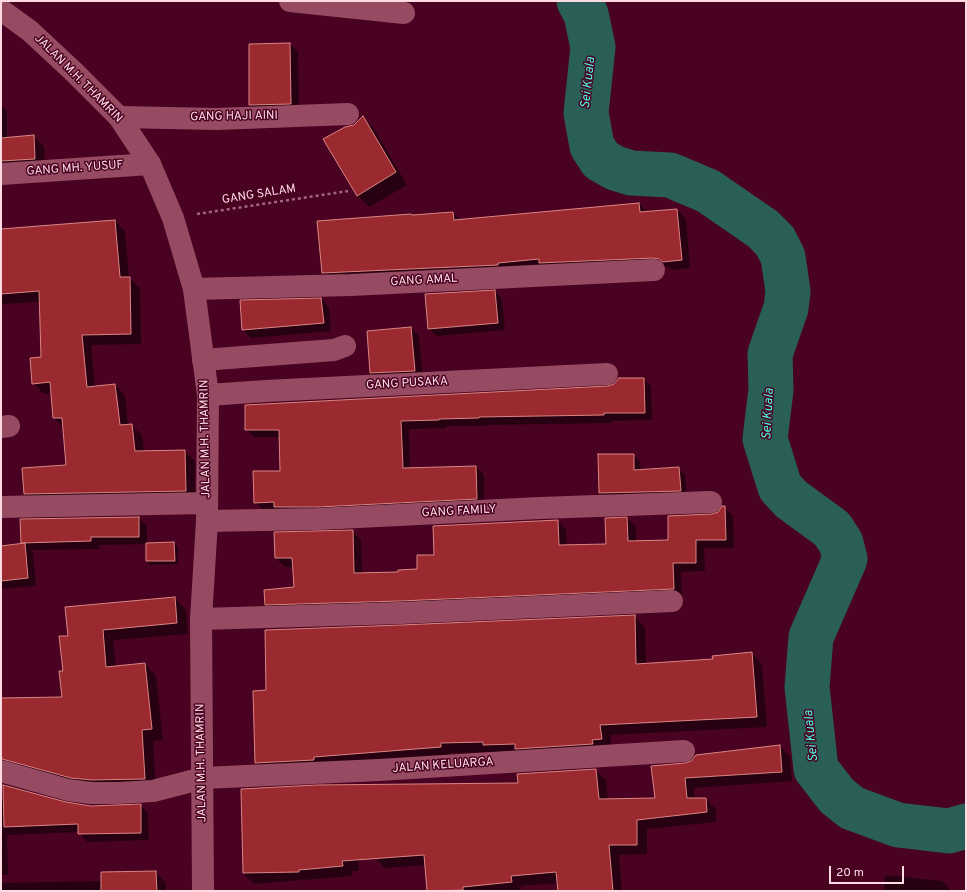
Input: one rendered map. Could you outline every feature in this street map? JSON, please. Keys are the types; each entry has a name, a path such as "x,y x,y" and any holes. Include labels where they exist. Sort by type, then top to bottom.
{"street":[{"path":"290,1 404,13"},
{"name":"JALAN M.H. THAMRIN","path":"1,10 30,31 120,117 150,164 173,218 194,289 208,396 207,512 201,619 203,891"},
{"name":"GANG HAJI AINI","path":"120,117 217,119 348,114"},
{"name":"GANG MH. YUSUF","path":"1,174 150,164"},
{"name":"GANG AMAL","path":"194,289 351,285 654,270"},
{"path":"203,360 334,350 345,346"},
{"name":"GANG PUSAKA","path":"208,396 266,391 607,374"},
{"name":"GANG FAMILY","path":"1,507 207,512 318,519 540,508 711,502"},
{"path":"201,619 672,602"},
{"name":"JALAN KELUARGA","path":"1,771 68,790 91,794 153,791 203,778 379,770 684,751"}],"path":[{"name":"GANG SALAM","path":"173,218 348,191"}],"building":[{"path":"290,43 291,104 249,105 249,44"},
{"path":"363,116 396,172 357,196 323,139 345,127 354,125"},
{"path":"34,135 35,159 1,161 1,138"},
{"path":"639,203 640,212 677,209 682,260 663,262 659,259 653,258 539,263 539,259 498,263 498,265 322,273 317,221 453,212 454,220"},
{"path":"115,220 120,277 130,277 131,334 82,335 87,387 115,384 120,425 132,424 135,451 185,450 186,491 24,494 22,468 66,465 62,418 53,418 50,382 32,384 30,358 41,357 39,291 1,294 1,229"},
{"path":"495,290 498,323 428,329 425,294"},
{"path":"321,298 324,323 242,330 240,300"},
{"path":"411,327 415,371 370,373 367,331"},
{"path":"619,378 644,378 645,413 479,417 401,421 403,468 476,466 477,499 318,507 274,507 274,502 254,503 253,471 280,471 279,430 245,430 245,405 608,386 614,384"},
{"path":"598,454 634,454 634,470 679,467 681,491 599,493"},
{"path":"722,506 725,506 726,540 696,540 696,563 673,563 674,589 400,601 265,605 264,590 294,587 292,558 275,558 274,532 353,530 354,573 398,572 398,570 417,569 417,555 434,555 433,526 558,520 559,545 606,544 605,518 627,517 628,541 668,540 668,516 712,514 718,512"},
{"path":"139,517 139,537 91,537 91,541 21,543 20,519"},
{"path":"174,542 175,561 146,561 146,543"},
{"path":"25,543 28,578 1,581 1,546"},
{"path":"175,597 177,623 103,630 106,667 145,663 152,729 142,730 145,779 92,780 71,778 2,759 1,698 62,697 59,671 63,671 59,636 68,636 65,607"},
{"path":"635,615 636,664 713,659 712,656 752,652 757,717 600,725 602,739 592,740 593,744 515,749 515,744 483,745 483,742 441,743 441,747 314,757 314,760 255,763 253,691 266,690 265,630"},
{"path":"780,745 782,772 685,778 687,798 706,798 707,812 637,820 637,845 609,845 613,891 558,891 556,872 511,876 512,882 463,887 463,890 427,891 424,855 342,861 343,866 299,870 299,872 243,873 241,789 316,785 518,783 517,774 596,769 599,799 655,798 651,766 685,763 691,761 696,755"},
{"path":"3,785 66,802 91,806 141,804 141,833 78,834 78,824 4,827"},
{"path":"156,871 157,891 101,891 101,872"}],"waterway":[{"name":"Sei Kuala","path":"579,1 586,14 593,47 586,113 592,146 601,160 615,168 631,173 670,175 708,191 763,229 775,241 783,257 788,291 786,308 770,354 771,390 765,439 780,487 791,499 832,529 841,543 845,559 811,637 807,687 816,769 837,796 852,808 898,825 949,831 966,826"}]}
